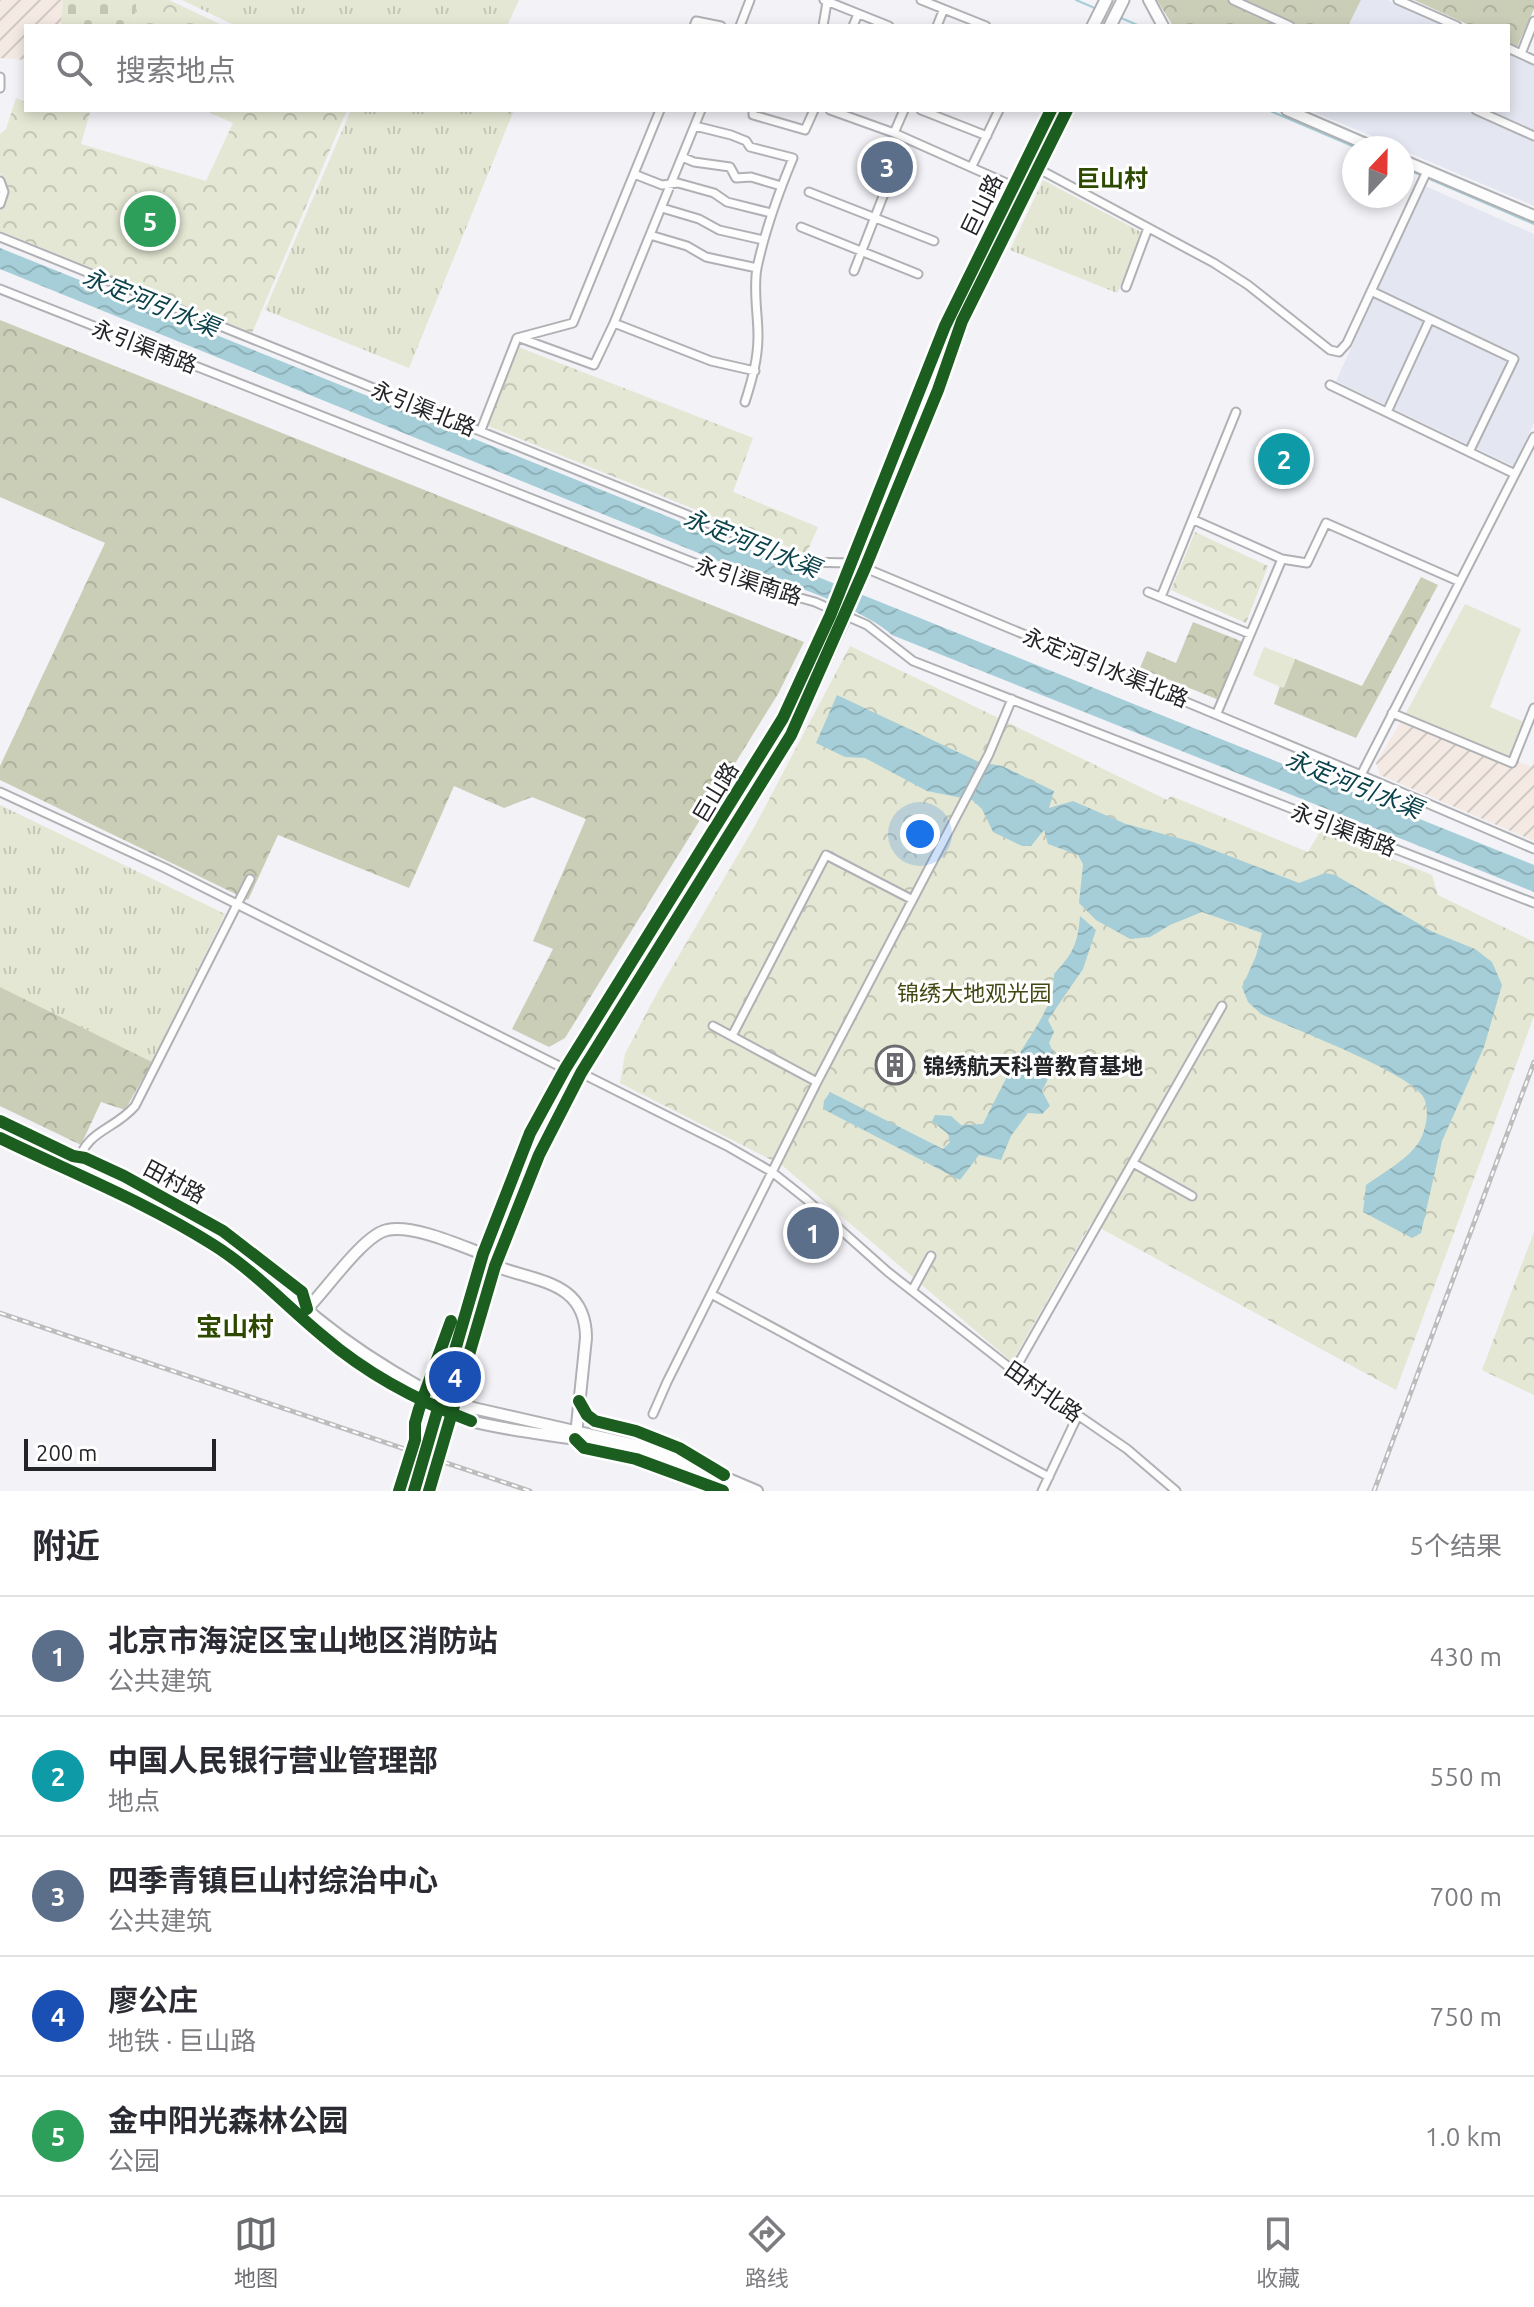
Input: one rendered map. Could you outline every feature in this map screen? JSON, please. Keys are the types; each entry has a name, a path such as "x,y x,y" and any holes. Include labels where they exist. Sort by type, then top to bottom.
{"main road":[{"path":"1094,24 1106,0"},
{"path":"1111,24 1123,0"},
{"path":"1149,0 1162,24"},
{"name":"巨山路","path":"414,1491 483,1254 530,1133 565,1069 783,718 830,616 945,326 1050,112"},
{"name":"巨山路","path":"429,1491 495,1266 539,1155 581,1073 791,735 865,568 938,390 962,321 1066,112"},
{"path":"1292,112 1347,136"},
{"path":"1414,165 1534,216"},
{"path":"0,1130 139,1195 229,1245 268,1274 304,1313"},
{"path":"0,1138 213,1244 304,1313 418,1392 471,1421 507,1430 576,1435 662,1451 757,1491"},
{"path":"304,1313 371,1237 387,1230 410,1230 483,1254"},
{"path":"495,1266 555,1285 577,1303 586,1324 576,1435"},
{"path":"418,1392 661,1460 739,1491"},
{"path":"579,1401 587,1415 595,1421 636,1431 679,1448 724,1475"}],"street":[{"path":"741,24 750,0"},
{"path":"921,0 980,24"},
{"path":"1233,0 1286,24"},
{"path":"1398,0 1452,24"},
{"path":"823,24 825,1 884,24"},
{"path":"938,24 943,11"},
{"path":"854,24 858,14"},
{"path":"695,24 702,20 715,24"},
{"path":"1521,54 1534,21"},
{"path":"1510,49 1534,60"},
{"path":"0,77 0,88"},
{"path":"517,338 573,323 659,112"},
{"path":"517,338 594,365 700,112"},
{"path":"753,112 753,115 805,130 813,112"},
{"path":"836,112 894,133 1013,186"},
{"path":"894,133 903,112"},
{"path":"926,112 987,136"},
{"path":"972,166 998,112"},
{"path":"1480,112 1534,136"},
{"path":"695,126 731,135 746,141 750,147 793,158 771,213 757,268 755,371 745,402"},
{"path":"682,157 694,162 730,167 736,178 751,177 781,186"},
{"path":"1037,168 1214,263 1248,285 1330,350 1339,352 1347,343 1427,171"},
{"path":"634,174 662,185 690,186 714,193 727,202 771,213"},
{"path":"0,181 4,192 0,204"},
{"path":"854,271 887,186"},
{"path":"809,192 934,241"},
{"path":"662,208 699,219 719,230 763,240"},
{"path":"801,227 918,274"},
{"path":"1126,287 1148,228"},
{"path":"650,235 687,246 706,257 757,268"},
{"name":"永引渠北路","path":"0,237 804,562 850,563"},
{"name":"永引渠南路","path":"0,289 743,582 815,602 867,625 913,661 1534,903"},
{"path":"1371,291 1514,359 1469,452"},
{"path":"1387,412 1430,319"},
{"path":"614,323 711,361 755,371"},
{"path":"481,430 517,338"},
{"path":"1330,385 1515,474"},
{"path":"1161,597 1236,412"},
{"path":"1361,775 1534,437"},
{"path":"1194,520 1282,559 1307,563 1326,523 1458,581"},
{"path":"1217,713 1282,559"},
{"name":"永定河引水渠北路","path":"850,563 1217,713 1534,849"},
{"path":"1148,592 1250,634"},
{"path":"653,1414 817,1082 989,754 1012,699"},
{"path":"1392,713 1512,763 1534,708"},
{"path":"0,792 165,868 565,1069"},
{"path":"732,1036 826,855 911,899"},
{"path":"76,1166 91,1137 123,1120 135,1106 250,879"},
{"path":"1014,1371 1222,1006"},
{"path":"713,1026 817,1082"},
{"name":"田村北路","path":"581,1073 772,1172 888,1272 1014,1371 1127,1449 1176,1491"},
{"path":"1133,1163 1192,1196"},
{"path":"913,1289 931,1256"},
{"path":"711,1294 1049,1477"},
{"path":"1042,1491 1078,1415"}],"shaded area":[{"path":"0,0 63,0 61,24 24,24 24,60 0,58"},
{"path":"1361,0 1387,0 1442,24 1349,24"},
{"path":"1510,54 1534,64 1534,206 1414,155 1414,136 1372,136 1313,112 1510,112"},
{"path":"1425,186 1534,234 1534,423 1513,466 1336,381"},
{"path":"1406,713 1531,767 1534,762 1534,841 1380,775 1376,763"}],"green space":[{"path":"63,0 137,0 134,24 61,24"},
{"path":"137,0 169,0 220,24 134,24"},
{"path":"182,0 519,0 508,24 232,24"},
{"path":"1157,0 1361,0 1349,24 1172,24"},
{"path":"1414,0 1534,0 1534,9 1517,47 1510,44 1510,24 1467,24"},
{"path":"16,98 24,101 24,112 90,112 81,144 206,181 233,123 208,112 346,112 252,333 0,231 0,211 8,189 0,173 0,134 6,129"},
{"path":"350,112 513,112 409,368 265,310"},
{"path":"1043,180 1143,233 1117,293 1010,250"},
{"path":"0,320 804,642 778,694 565,1038 549,1047 512,1029 553,949 533,941 586,819 532,797 504,808 454,786 409,888 278,835 248,900 0,780 0,766 105,543 0,497"},
{"path":"518,347 753,438 733,492 818,527 806,554 488,426"},
{"path":"1195,532 1268,566 1246,623 1171,590"},
{"path":"1421,577 1438,585 1356,738 1274,704 1295,659 1362,686"},
{"path":"1465,604 1521,629 1490,707 1524,722 1509,758 1406,713"},
{"path":"1193,622 1243,642 1219,700 1140,668 1147,651 1176,663"},
{"name":"锦绣大地观光园","path":"850,646 1167,800 1171,796 1308,852 1321,830 1432,875 1438,895 1534,942 1534,1016 1396,1390 1091,1223 1012,1362 783,1166 620,1083 625,1054 657,993 756,824"},
{"path":"1264,647 1295,659 1283,688 1253,675"},
{"path":"0,805 225,914 152,1062 0,987"},
{"path":"0,987 152,1062 125,1110 101,1102 81,1145 0,1106"},
{"path":"1534,1232 1534,1395 1482,1370"}],"water":[{"path":"0,248 1534,865 1534,892 892,635 860,614 814,594 728,565 0,269"},
{"path":"837,695 979,762 1002,766 1054,791 1049,808 1073,801 1126,824 1193,842 1299,883 1325,873 1335,875 1433,932 1475,949 1492,962 1502,985 1484,1047 1442,1141 1421,1233 1412,1238 1363,1212 1366,1185 1401,1160 1419,1142 1426,1119 1425,1100 1411,1085 1393,1074 1261,1014 1248,1002 1242,987 1262,933 1202,912 1150,937 1130,939 1096,920 1079,903 1083,864 1078,855 1048,844 1044,830 1031,846 1022,846 993,832 982,809 972,800 927,791 865,758 845,757 816,743"},
{"path":"1080,916 1096,930 1083,969 1048,1020 1054,1032 1049,1043 1057,1061 1042,1091 1050,1106 1042,1114 1028,1113 1011,1136 1001,1160 979,1155 960,1180 823,1109 830,1092 943,1149 950,1142 948,1134 932,1121 935,1115 951,1116 961,1125 983,1124 1047,1008 1054,974 1076,941"}],"waterway":[{"path":"1076,0 1097,9"},
{"path":"1121,18 1135,24"},
{"path":"1273,112 1342,142"},
{"path":"1414,172 1534,224"}],"railway":[{"path":"1374,1491 1534,1062"},
{"path":"0,1313 530,1491"}],"cycle path":[{"path":"414,1491 483,1254 530,1133 565,1069 783,718 830,616 945,326 1050,112"},
{"path":"429,1491 495,1266 539,1155 581,1073 791,735 865,568 938,390 962,321 1066,112"},
{"name":"田村路","path":"0,1121 124,1176 223,1231 302,1292 307,1309"},
{"path":"0,1138 134,1201 212,1244 242,1265 324,1337 375,1375 432,1405 471,1421"},
{"path":"399,1491 415,1440 419,1409 451,1321"},
{"path":"579,1401 587,1415 595,1421 636,1431 679,1448 724,1475"},
{"path":"575,1439 584,1448 636,1459 723,1491"}],"place":[{"name":"四季青镇巨山村综治中心","path":"887,167"},
{"name":"金中阳光森林公园","path":"150,221"},
{"name":"中国人民银行营业管理部","path":"1284,459"},
{"name":"锦绣航天科普教育基地","path":"895,1065"},
{"name":"北京市海淀区宝山地区消防站","path":"813,1233"},
{"name":"廖公庄","path":"455,1377"}],"district":[{"name":"巨山村","path":"1112,178"},
{"name":"宝山村","path":"235,1326"}],"water label":[{"name":"永定河引水渠","path":"151,302"},
{"name":"永定河引水渠","path":"752,543"},
{"name":"永定河引水渠","path":"1354,784"}]}
